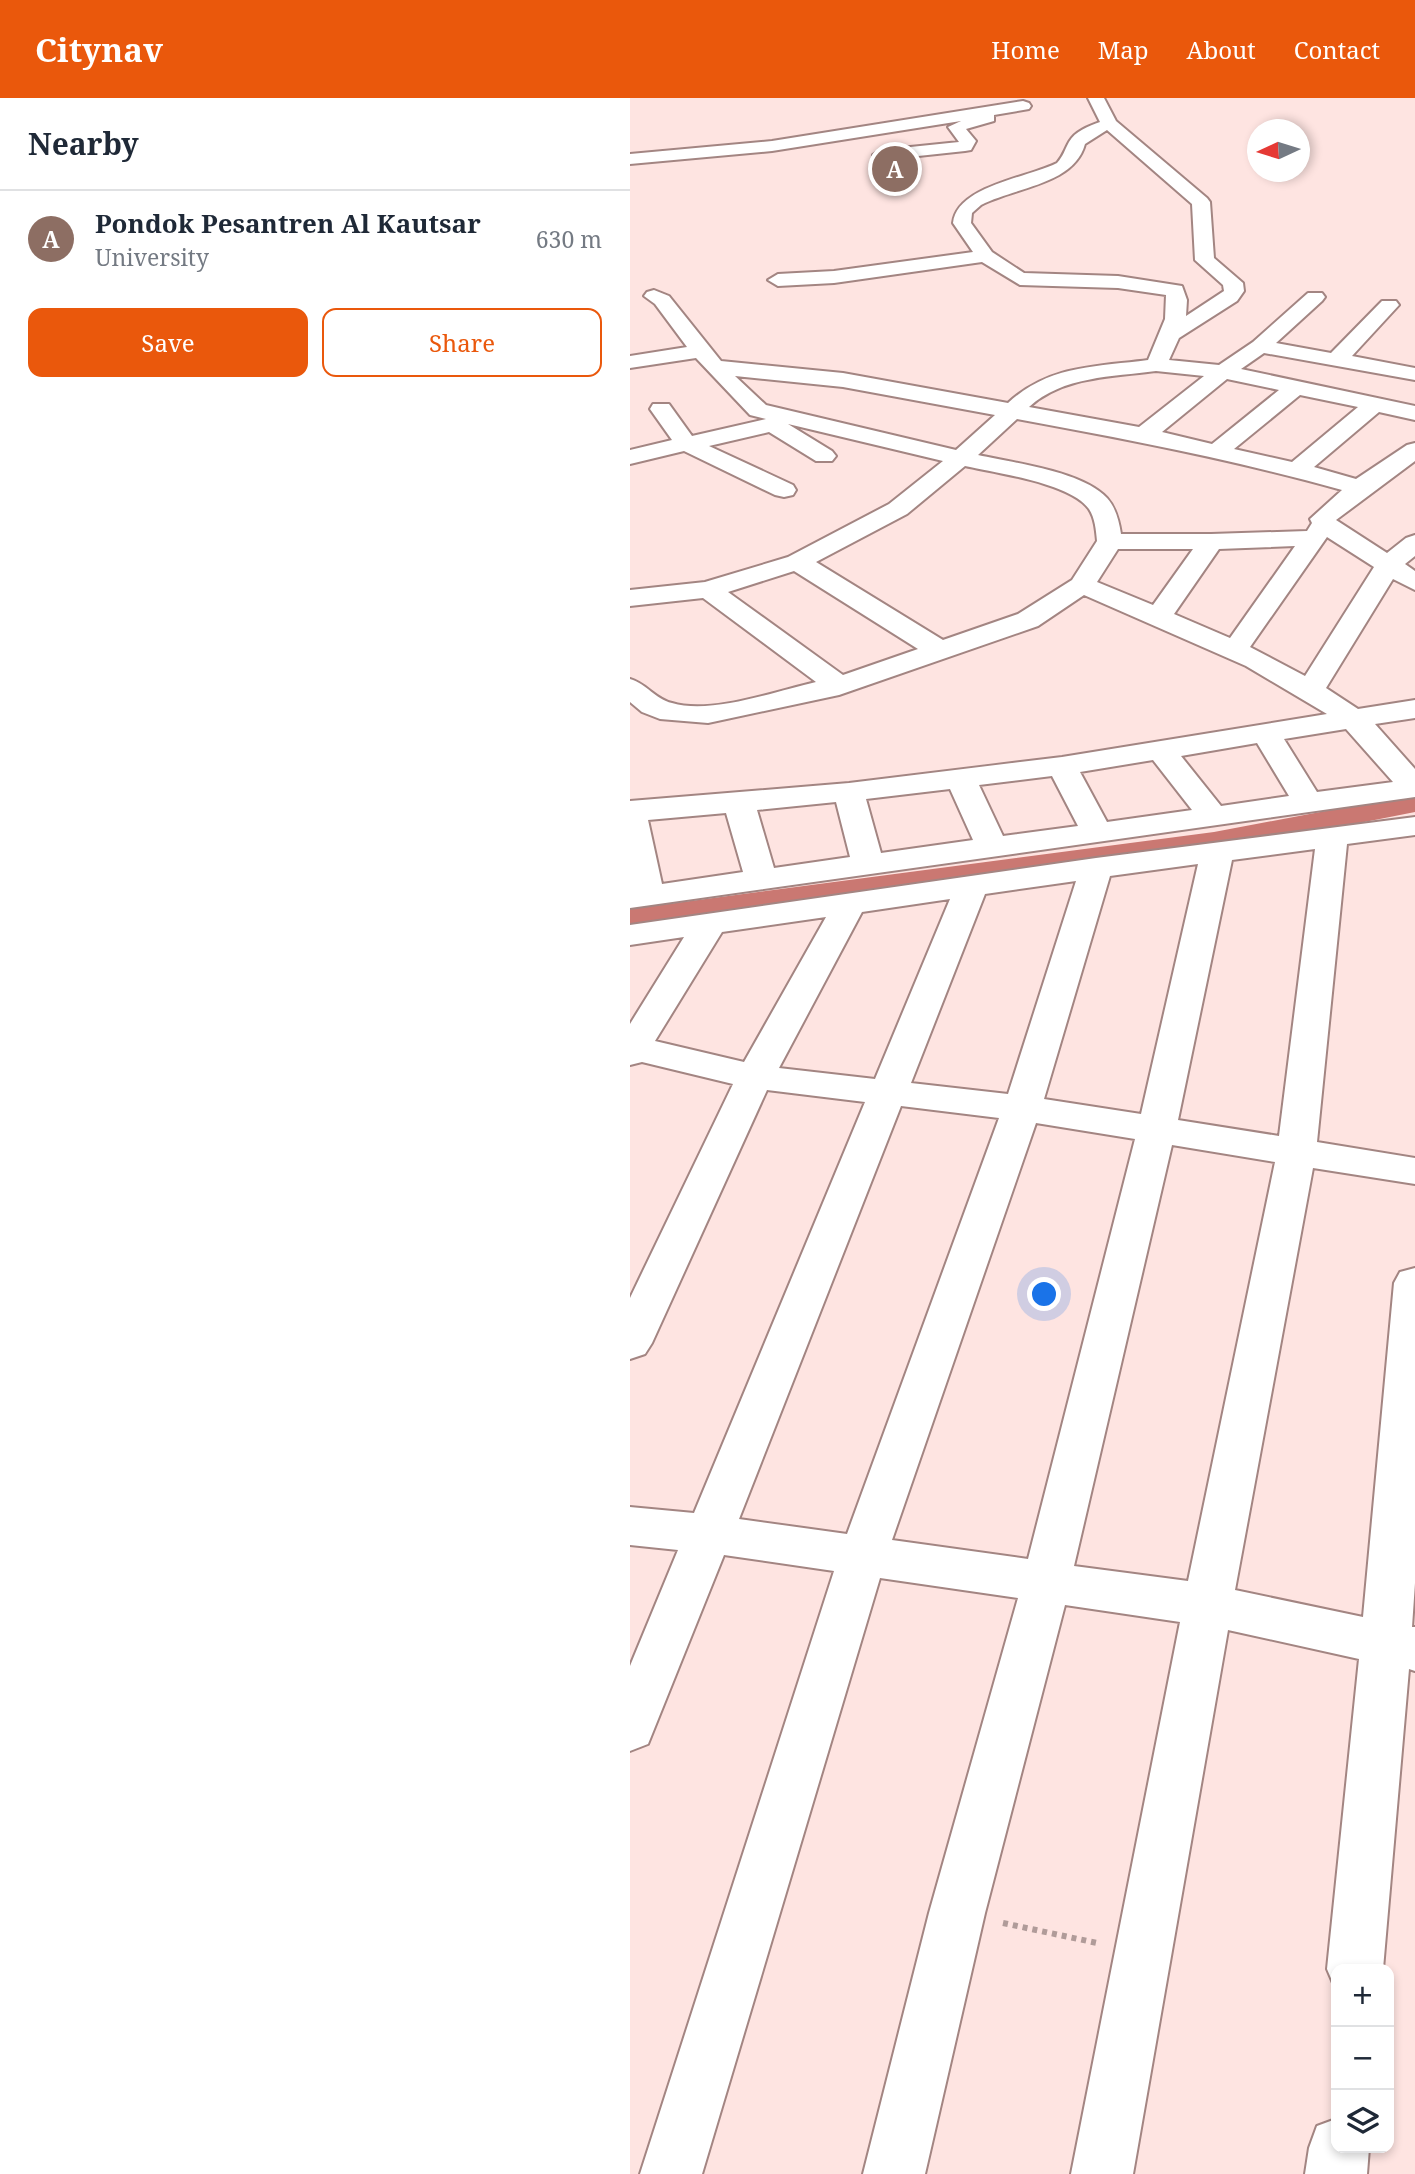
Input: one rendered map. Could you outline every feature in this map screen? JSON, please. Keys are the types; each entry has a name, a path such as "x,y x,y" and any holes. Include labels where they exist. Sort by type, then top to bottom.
{"street":[{"path":"1096,98 1109,124 1201,202 1205,260 1233,283 1234,291 1230,298 1172,334"},
{"path":"881,155 965,146 968,141 956,126 992,117 1040,99"},
{"path":"630,159 772,146 1023,106"},
{"path":"1109,124 1092,130 1077,142 1077,153 1073,161 1043,177 992,190 966,208 962,223 985,256 1014,275 1027,280 1118,282 1176,291 1172,334 1156,365"},
{"path":"778,280 834,277 985,256"},
{"path":"654,296 662,300 708,359 758,410 781,421 824,456"},
{"path":"1144,435 1260,346 1315,297"},
{"path":"1336,360 1389,305"},
{"path":"1260,346 1414,373"},
{"path":"630,362 708,359 843,380 1144,435 1297,470 1360,488"},
{"path":"630,598 708,590 797,562 898,509 961,458 1033,392 1064,377 1156,365 1223,372 1415,413"},
{"path":"1217,451 1294,389"},
{"path":"1297,470 1374,405"},
{"path":"662,409 685,443 783,490"},
{"path":"630,457 781,421 1054,480 1083,491 1097,503 1107,518 1110,541 1082,585 1028,620 839,686 708,714 670,713 659,709 630,688"},
{"path":"1234,651 1320,531 1323,517 1415,450"},
{"path":"1110,541 1211,542 1320,531 1389,564 1415,582"},
{"path":"1157,618 1211,542"},
{"path":"1310,691 1389,564 1415,543"},
{"path":"797,562 941,651"},
{"path":"1082,585 1234,651 1310,691 1352,719 1415,788"},
{"path":"708,590 839,686"},
{"path":"1097,851 993,849 639,896 630,811 849,792 1062,766 1415,709"},
{"path":"1265,733 1308,802"},
{"path":"894,2174 957,1913 1046,1583 1157,1128 1215,834 1161,750"},
{"path":"671,2174 863,1556 1022,1108 1097,851 1062,766"},
{"path":"960,778 993,849"},
{"path":"1215,834 1308,802 1415,788"},
{"path":"849,792 868,865"},
{"path":"739,802 761,880"},
{"path":"630,935 972,886 1097,851 1215,834 1332,838 1415,826"},
{"path":"1102,2174 1208,1605 1297,1151 1332,838"},
{"path":"630,1728 972,886"},
{"path":"630,1343 755,1077 850,903"},
{"path":"709,925 631,1049 755,1077 1022,1108 1415,1171"},
{"path":"1356,1964 1401,1646 1415,1283"},
{"path":"630,1526 710,1534 1208,1605 1401,1646"},
{"path":"1336,2174 1338,2153"}],"path":[{"path":"957,1913 1143,1952"}],"waterway":[{"path":"630,919 1214,842 1415,803"}],"place":[{"name":"Pondok Pesantren Al Kautsar","path":"895,169"}]}
